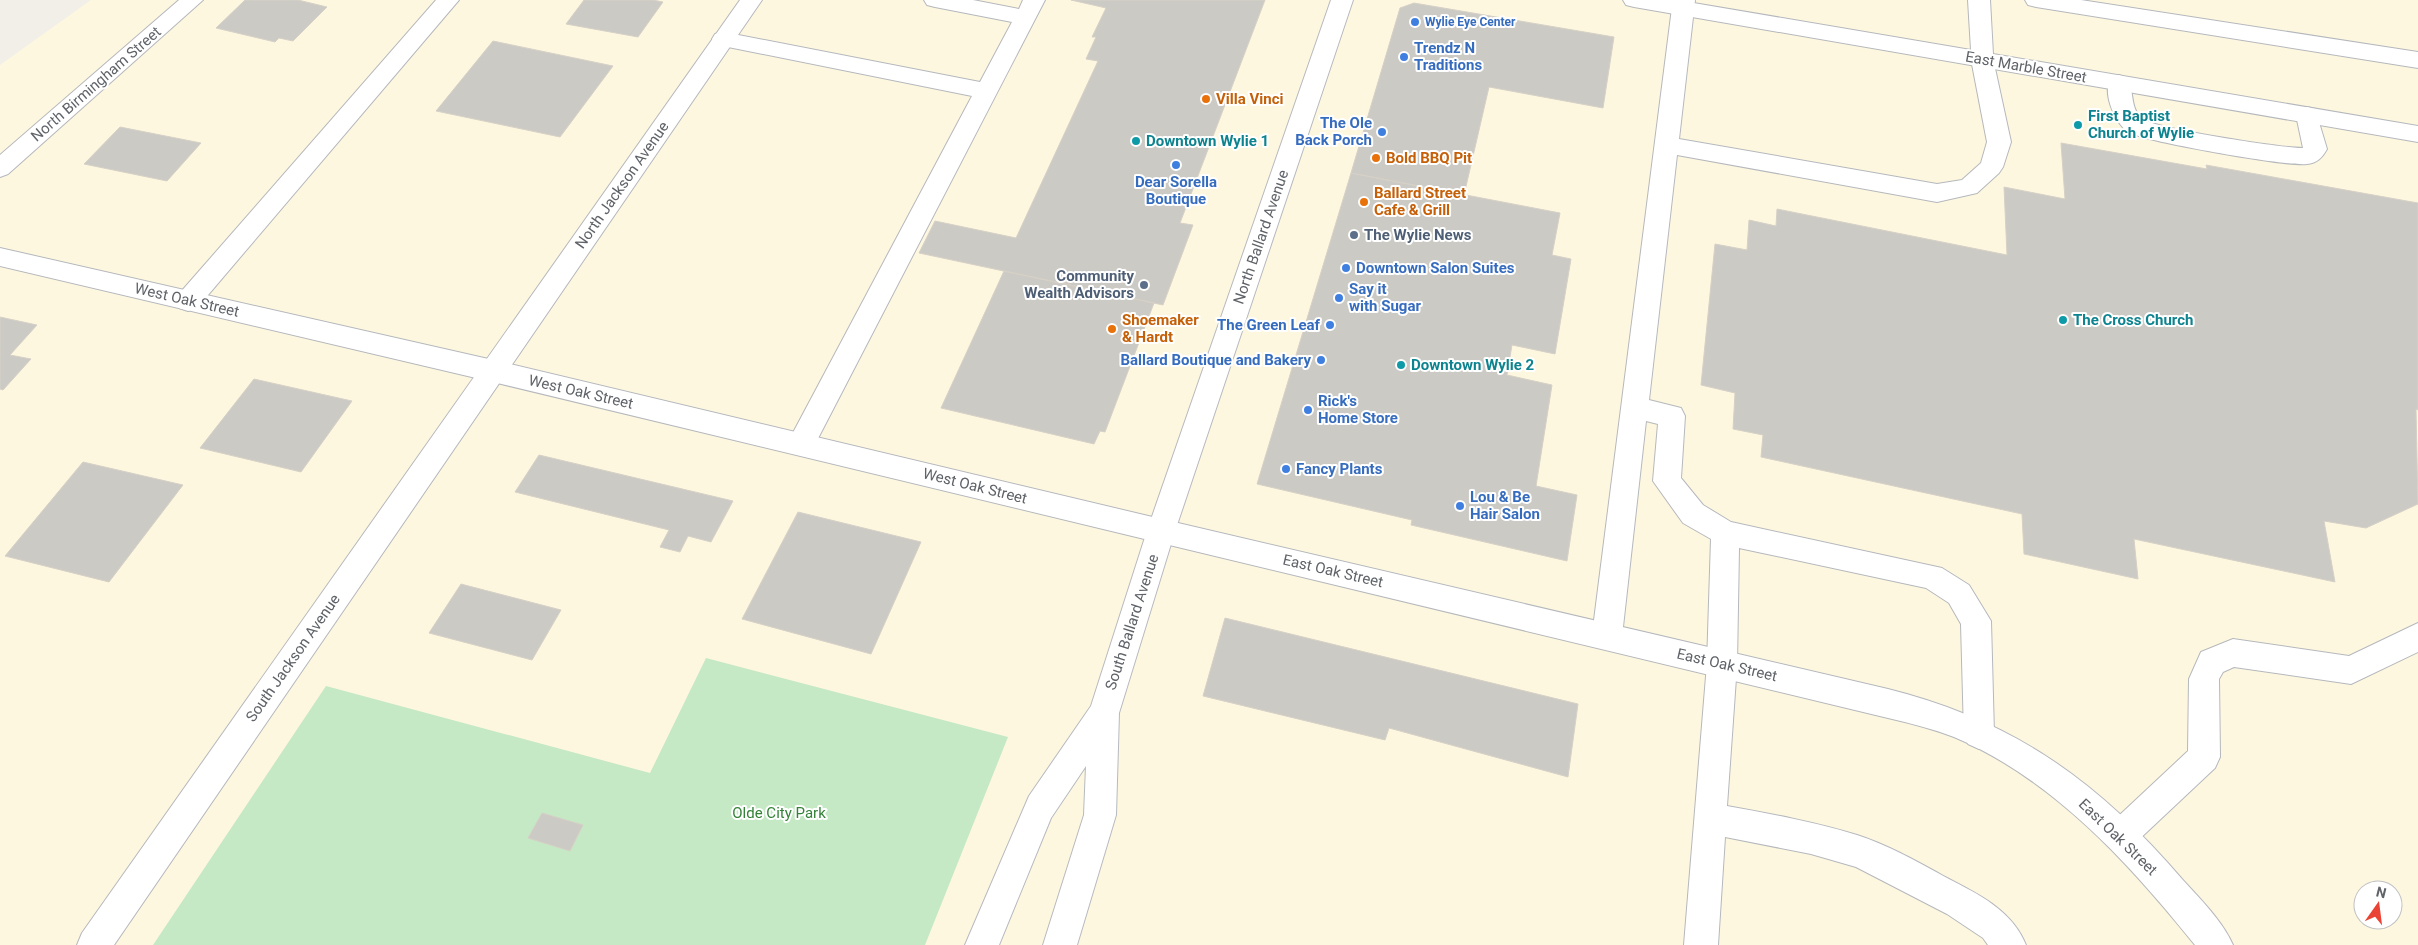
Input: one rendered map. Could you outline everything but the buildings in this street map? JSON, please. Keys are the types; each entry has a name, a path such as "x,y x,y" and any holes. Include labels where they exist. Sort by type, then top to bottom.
{"street":[{"name":"North Birmingham Street","path":"0,168 192,0"},
{"path":"188,301 448,0"},
{"name":"North Jackson Avenue","path":"493,371 751,0"},
{"path":"801,444 1029,9 935,0"},
{"name":"North Ballard Avenue","path":"1161,531 1342,0"},
{"name":"East Marble Street","path":"1634,0 1683,4 1982,59 2418,134"},
{"path":"1668,145 1937,193 1969,187 1991,167 1999,142 1982,59 1979,0"},
{"path":"2036,0 2418,60"},
{"path":"1607,636 1668,145 1683,4"},
{"path":"724,40 986,91"},
{"path":"2119,82 2123,110 2136,126 2176,137 2294,156 2307,156 2313,153 2315,149 2307,115"},
{"name":"West Oak Street","path":"0,257 493,371 1161,531"},
{"name":"South Jackson Avenue","path":"94,945 493,371"},
{"path":"1635,408 1672,416 1667,481 1693,514 1725,533 1932,577 1959,594 1976,621 1979,734"},
{"name":"East Oak Street","path":"1161,531 1921,712 1979,734 2023,758 2075,796 2121,835 2169,886 2211,944"},
{"name":"South Ballard Avenue","path":"1060,945 1100,815 1104,714 1161,531"},
{"path":"1701,945 1722,664 1725,533"},
{"path":"2121,835 2204,757 2204,678 2212,662 2233,653 2351,670 2418,637"},
{"name":"South Ballard Avenue","path":"982,945 1040,807 1104,714"},
{"path":"1710,818 1811,838 1859,852 1895,868 1959,902 1994,926 2009,945"}],"shaded area":[{"path":"91,0 2418,0 2418,945 0,945 0,65"}],"green space":[{"name":"Olde City Park","path":"706,658 1008,737 925,945 153,945 326,686 650,773"}],"place":[{"name":"Wylie Eye Center","path":"1415,22"},
{"name":"Trendz N Traditions","path":"1404,57"},
{"name":"Villa Vinci","path":"1206,99"},
{"name":"First Baptist Church of Wylie","path":"2078,125"},
{"name":"The Ole Back Porch","path":"1382,132"},
{"name":"Downtown Wylie 1","path":"1136,141"},
{"name":"Bold BBQ Pit","path":"1376,158"},
{"name":"Dear Sorella Boutique","path":"1176,165"},
{"name":"Ballard Street Cafe & Grill","path":"1364,202"},
{"name":"The Wylie News","path":"1354,235"},
{"name":"Downtown Salon Suites","path":"1346,268"},
{"name":"Community Wealth Advisors","path":"1144,285"},
{"name":"Say it with Sugar","path":"1339,298"},
{"name":"The Cross Church","path":"2063,320"},
{"name":"The Green Leaf","path":"1330,325"},
{"name":"Shoemaker & Hardt","path":"1112,329"},
{"name":"Ballard Boutique and Bakery","path":"1321,360"},
{"name":"Downtown Wylie 2","path":"1401,365"},
{"name":"Rick's Home Store","path":"1308,410"},
{"name":"Fancy Plants","path":"1286,469"},
{"name":"Lou & Be Hair Salon","path":"1460,506"}]}
